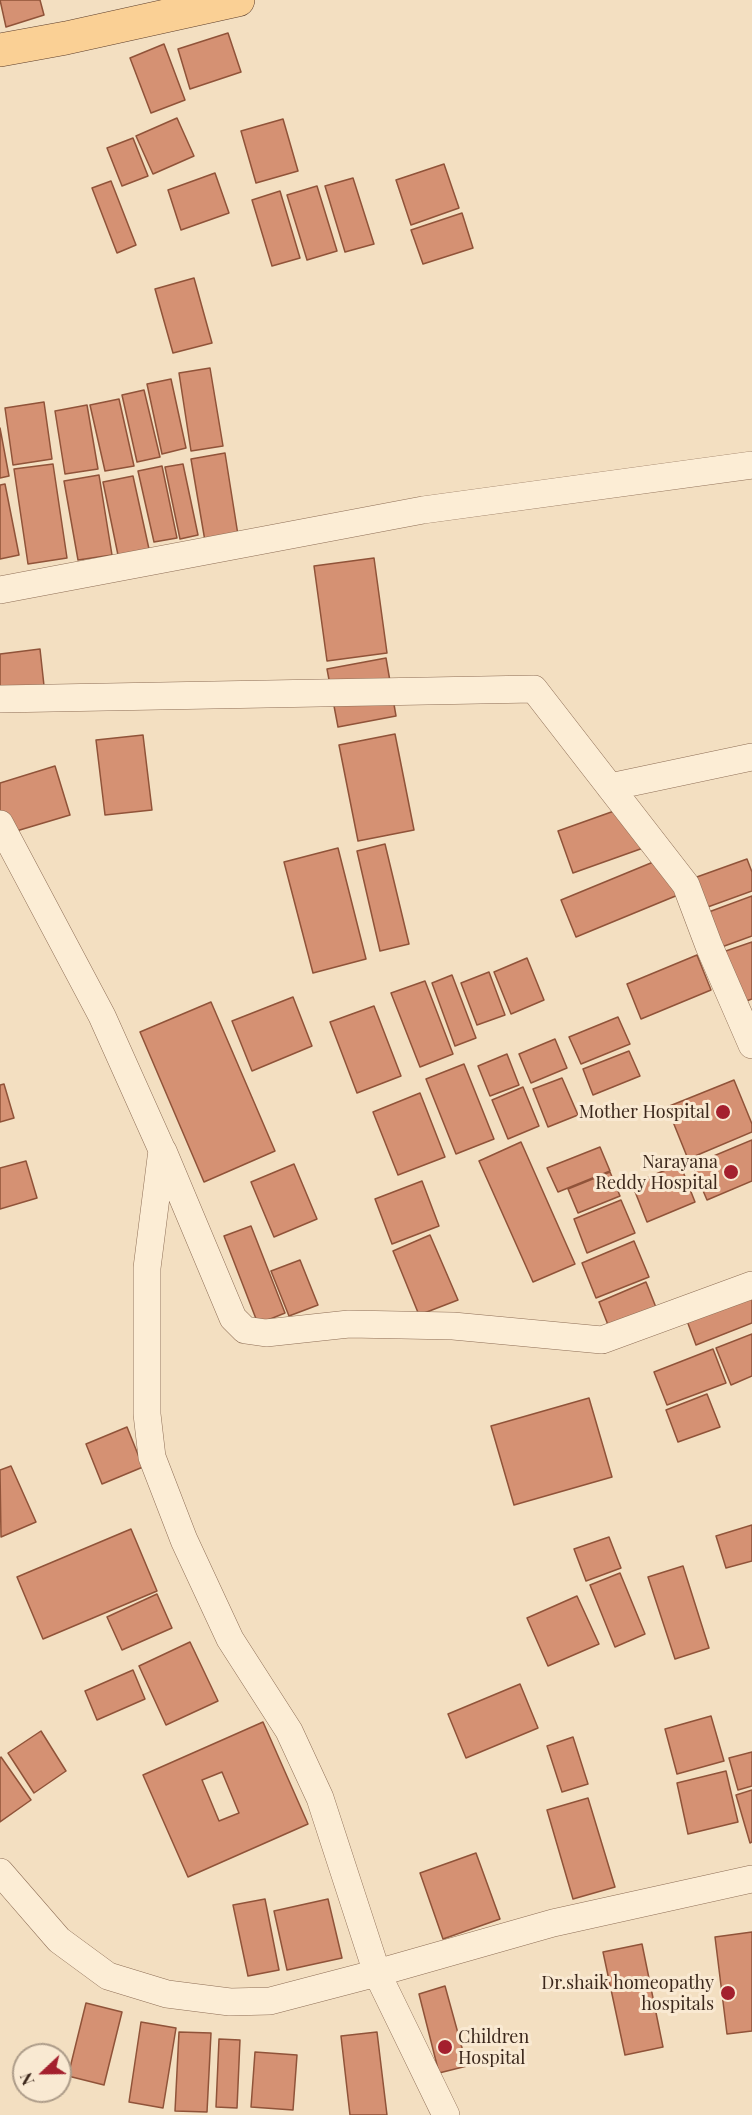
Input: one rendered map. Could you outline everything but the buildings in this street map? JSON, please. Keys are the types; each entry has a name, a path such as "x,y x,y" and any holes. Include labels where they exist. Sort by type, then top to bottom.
{"main road":[{"path":"0,50 66,38 238,0"}],"street":[{"path":"0,590 423,510 752,465"},
{"path":"0,699 534,689 686,885 709,946 752,1046"},
{"path":"610,787 752,756"},
{"path":"0,824 102,1016 233,1318 246,1330 266,1333 349,1324 453,1326 602,1340 752,1285"},
{"path":"162,1150 147,1268 147,1414 152,1457 184,1540 230,1640 289,1731 320,1798 377,1973 444,2112"},
{"path":"0,1872 58,1940 108,1976 167,1994 230,2002 270,2001 553,1923 752,1879"}],"place":[{"name":"Mother Hospital","path":"723,1112"},
{"name":"Narayana Reddy Hospital","path":"731,1172"},
{"name":"Dr.shaik homeopathy hospitals","path":"728,1993"},
{"name":"Children Hospital","path":"445,2047"}]}
